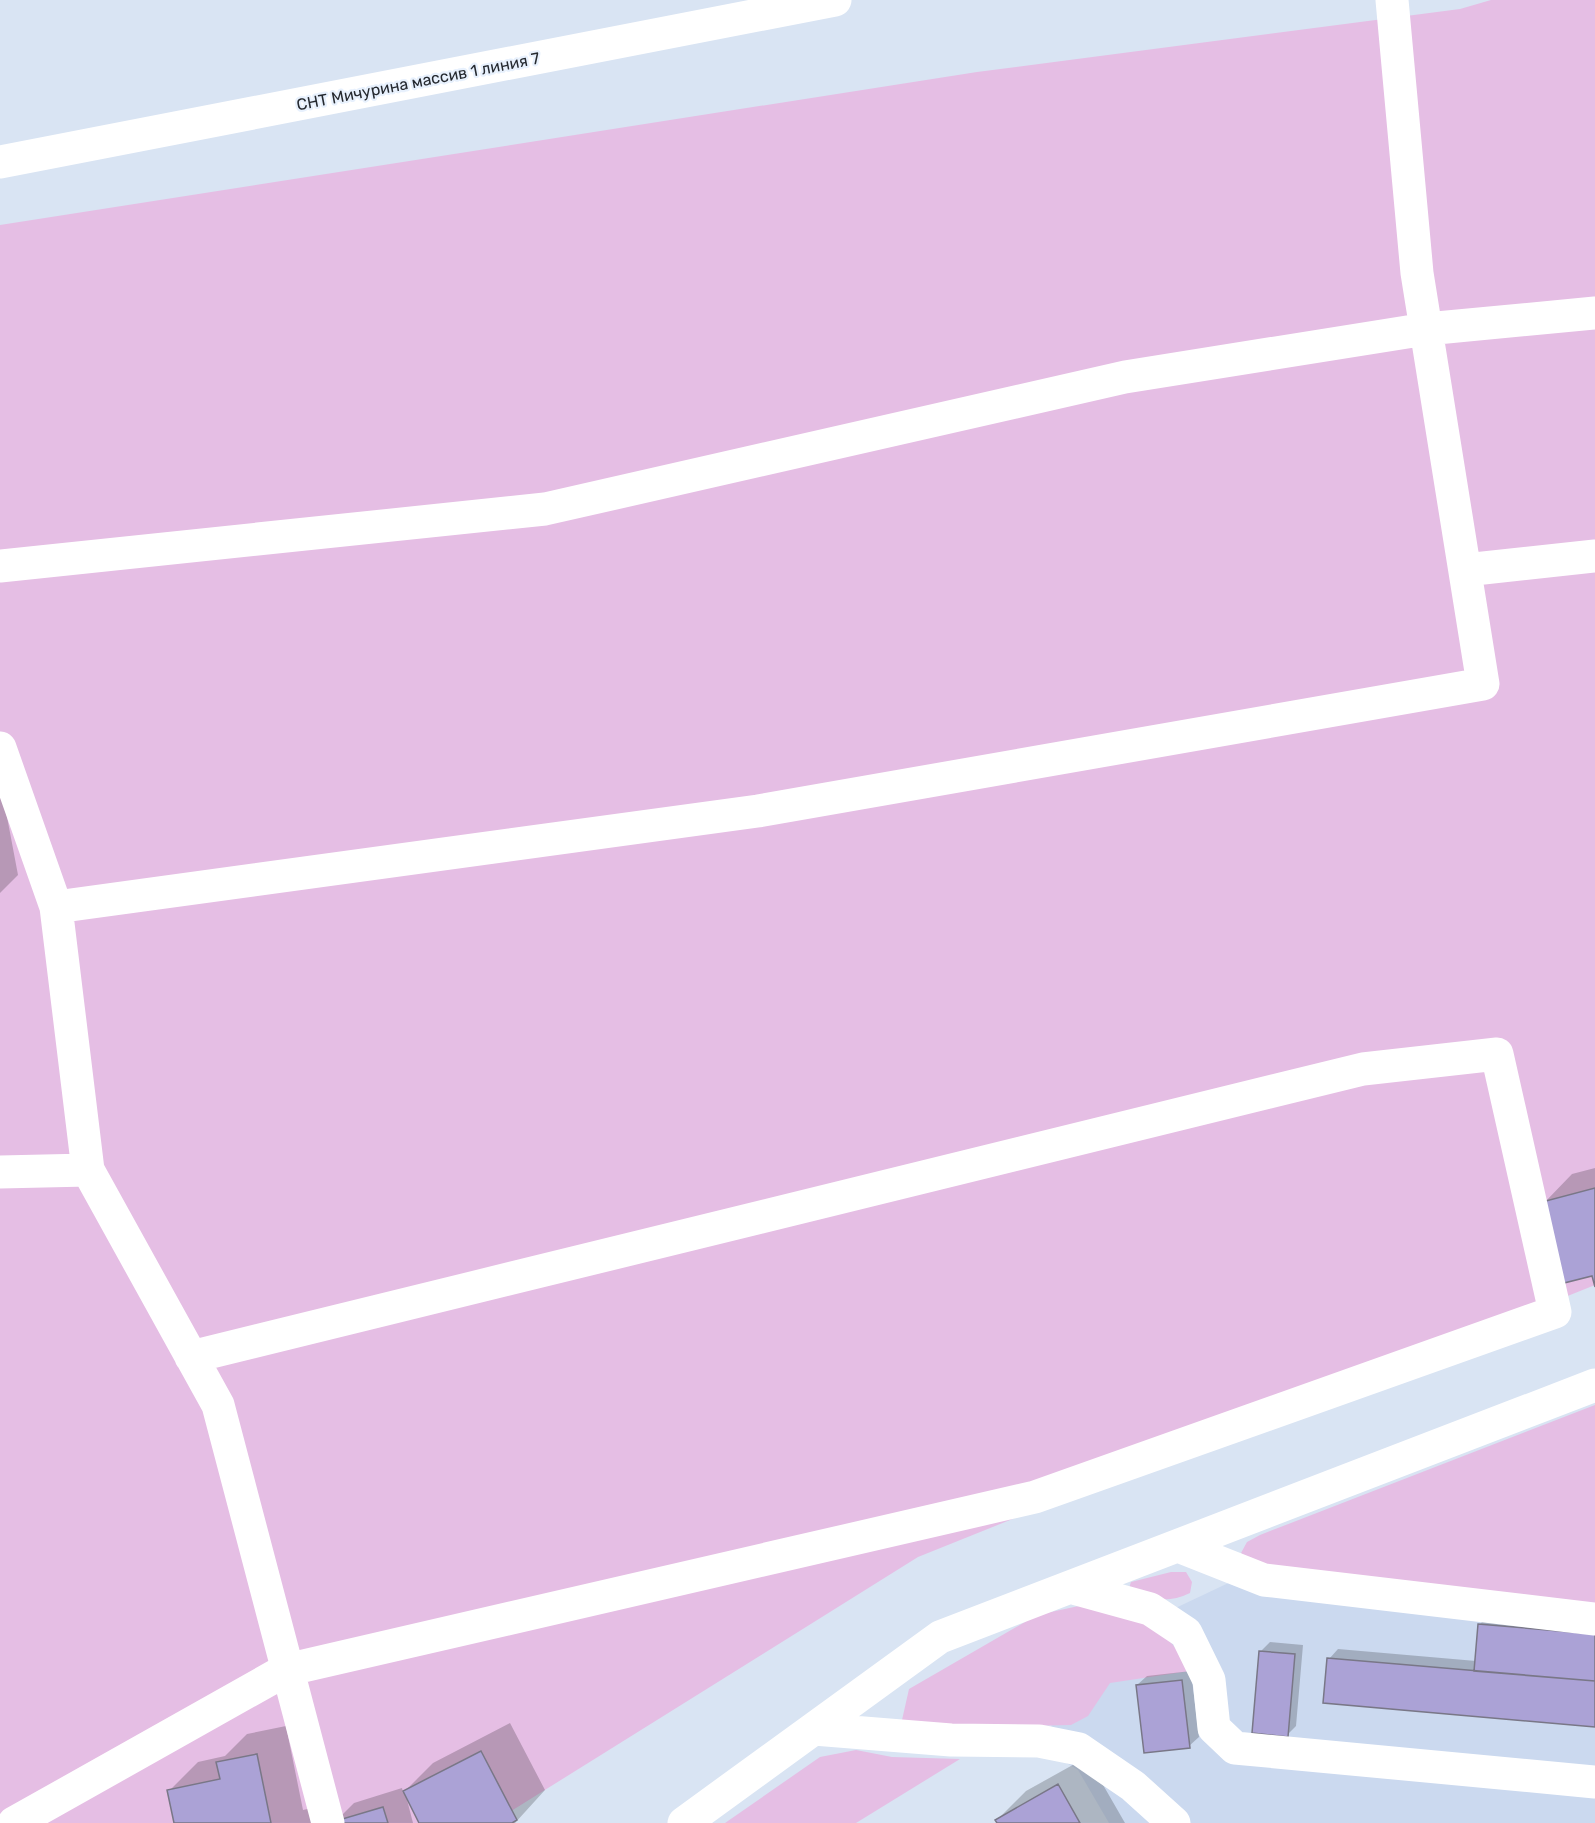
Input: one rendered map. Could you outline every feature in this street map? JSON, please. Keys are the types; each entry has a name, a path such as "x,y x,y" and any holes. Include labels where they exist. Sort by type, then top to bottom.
{"street":[{"name":"СНТ Мичурина массив 1 линия 7","path":"0,162 835,0"},
{"path":"56,907 758,811 1483,684 1417,273 1392,0"},
{"path":"0,566 545,509 1125,377 1426,329 1595,313"},
{"path":"1465,570 1595,556"},
{"path":"0,748 56,907 88,1170 218,1405 328,1823"},
{"path":"14,1823 286,1670 1035,1497 1555,1312 1497,1054 1363,1069 191,1357"},
{"path":"0,1172 88,1170"},
{"path":"684,1823 940,1637 1595,1385"},
{"path":"1178,1546 1264,1580 1595,1619"},
{"path":"1070,1587 1150,1609 1186,1633 1209,1680 1214,1728 1235,1748 1595,1782"},
{"path":"814,1729 951,1740 1038,1741 1078,1749 1133,1786 1174,1823"}],"shaded area":[{"path":"1491,0 1595,0 1595,1285 918,1557 492,1823 0,1823 0,225 977,72 1460,9"},
{"path":"1595,1405 1595,1607 1258,1569 1241,1553 1247,1542 1260,1535"},
{"path":"1258,1569 1595,1607 1595,1823 1109,1823 1078,1770 1050,1753 1055,1665"},
{"path":"1171,1572 1186,1572 1192,1582 1190,1593 1174,1598 1159,1599 1128,1591 1131,1582"},
{"path":"1088,1604 1148,1625 1171,1643 1190,1671 1110,1683 1088,1716 1071,1725 932,1728 902,1720 909,1689 1037,1615"},
{"path":"856,1750 892,1757 960,1759 856,1823 725,1823 820,1757"}],"building":[{"path":"1595,1188 1595,1287 1592,1276 1564,1283 1542,1202"},
{"path":"1478,1624 1595,1634 1595,1681 1474,1671"},
{"path":"1259,1651 1295,1654 1288,1737 1252,1733"},
{"path":"1327,1658 1595,1681 1595,1727 1323,1703"},
{"path":"1182,1680 1190,1748 1144,1753 1136,1685"},
{"path":"481,1751 517,1820 512,1823 419,1823 403,1791"},
{"path":"257,1754 271,1823 174,1823 167,1790 220,1779 216,1762"},
{"path":"1058,1784 1080,1823 997,1823 995,1820"},
{"path":"383,1807 388,1823 332,1822"}]}
